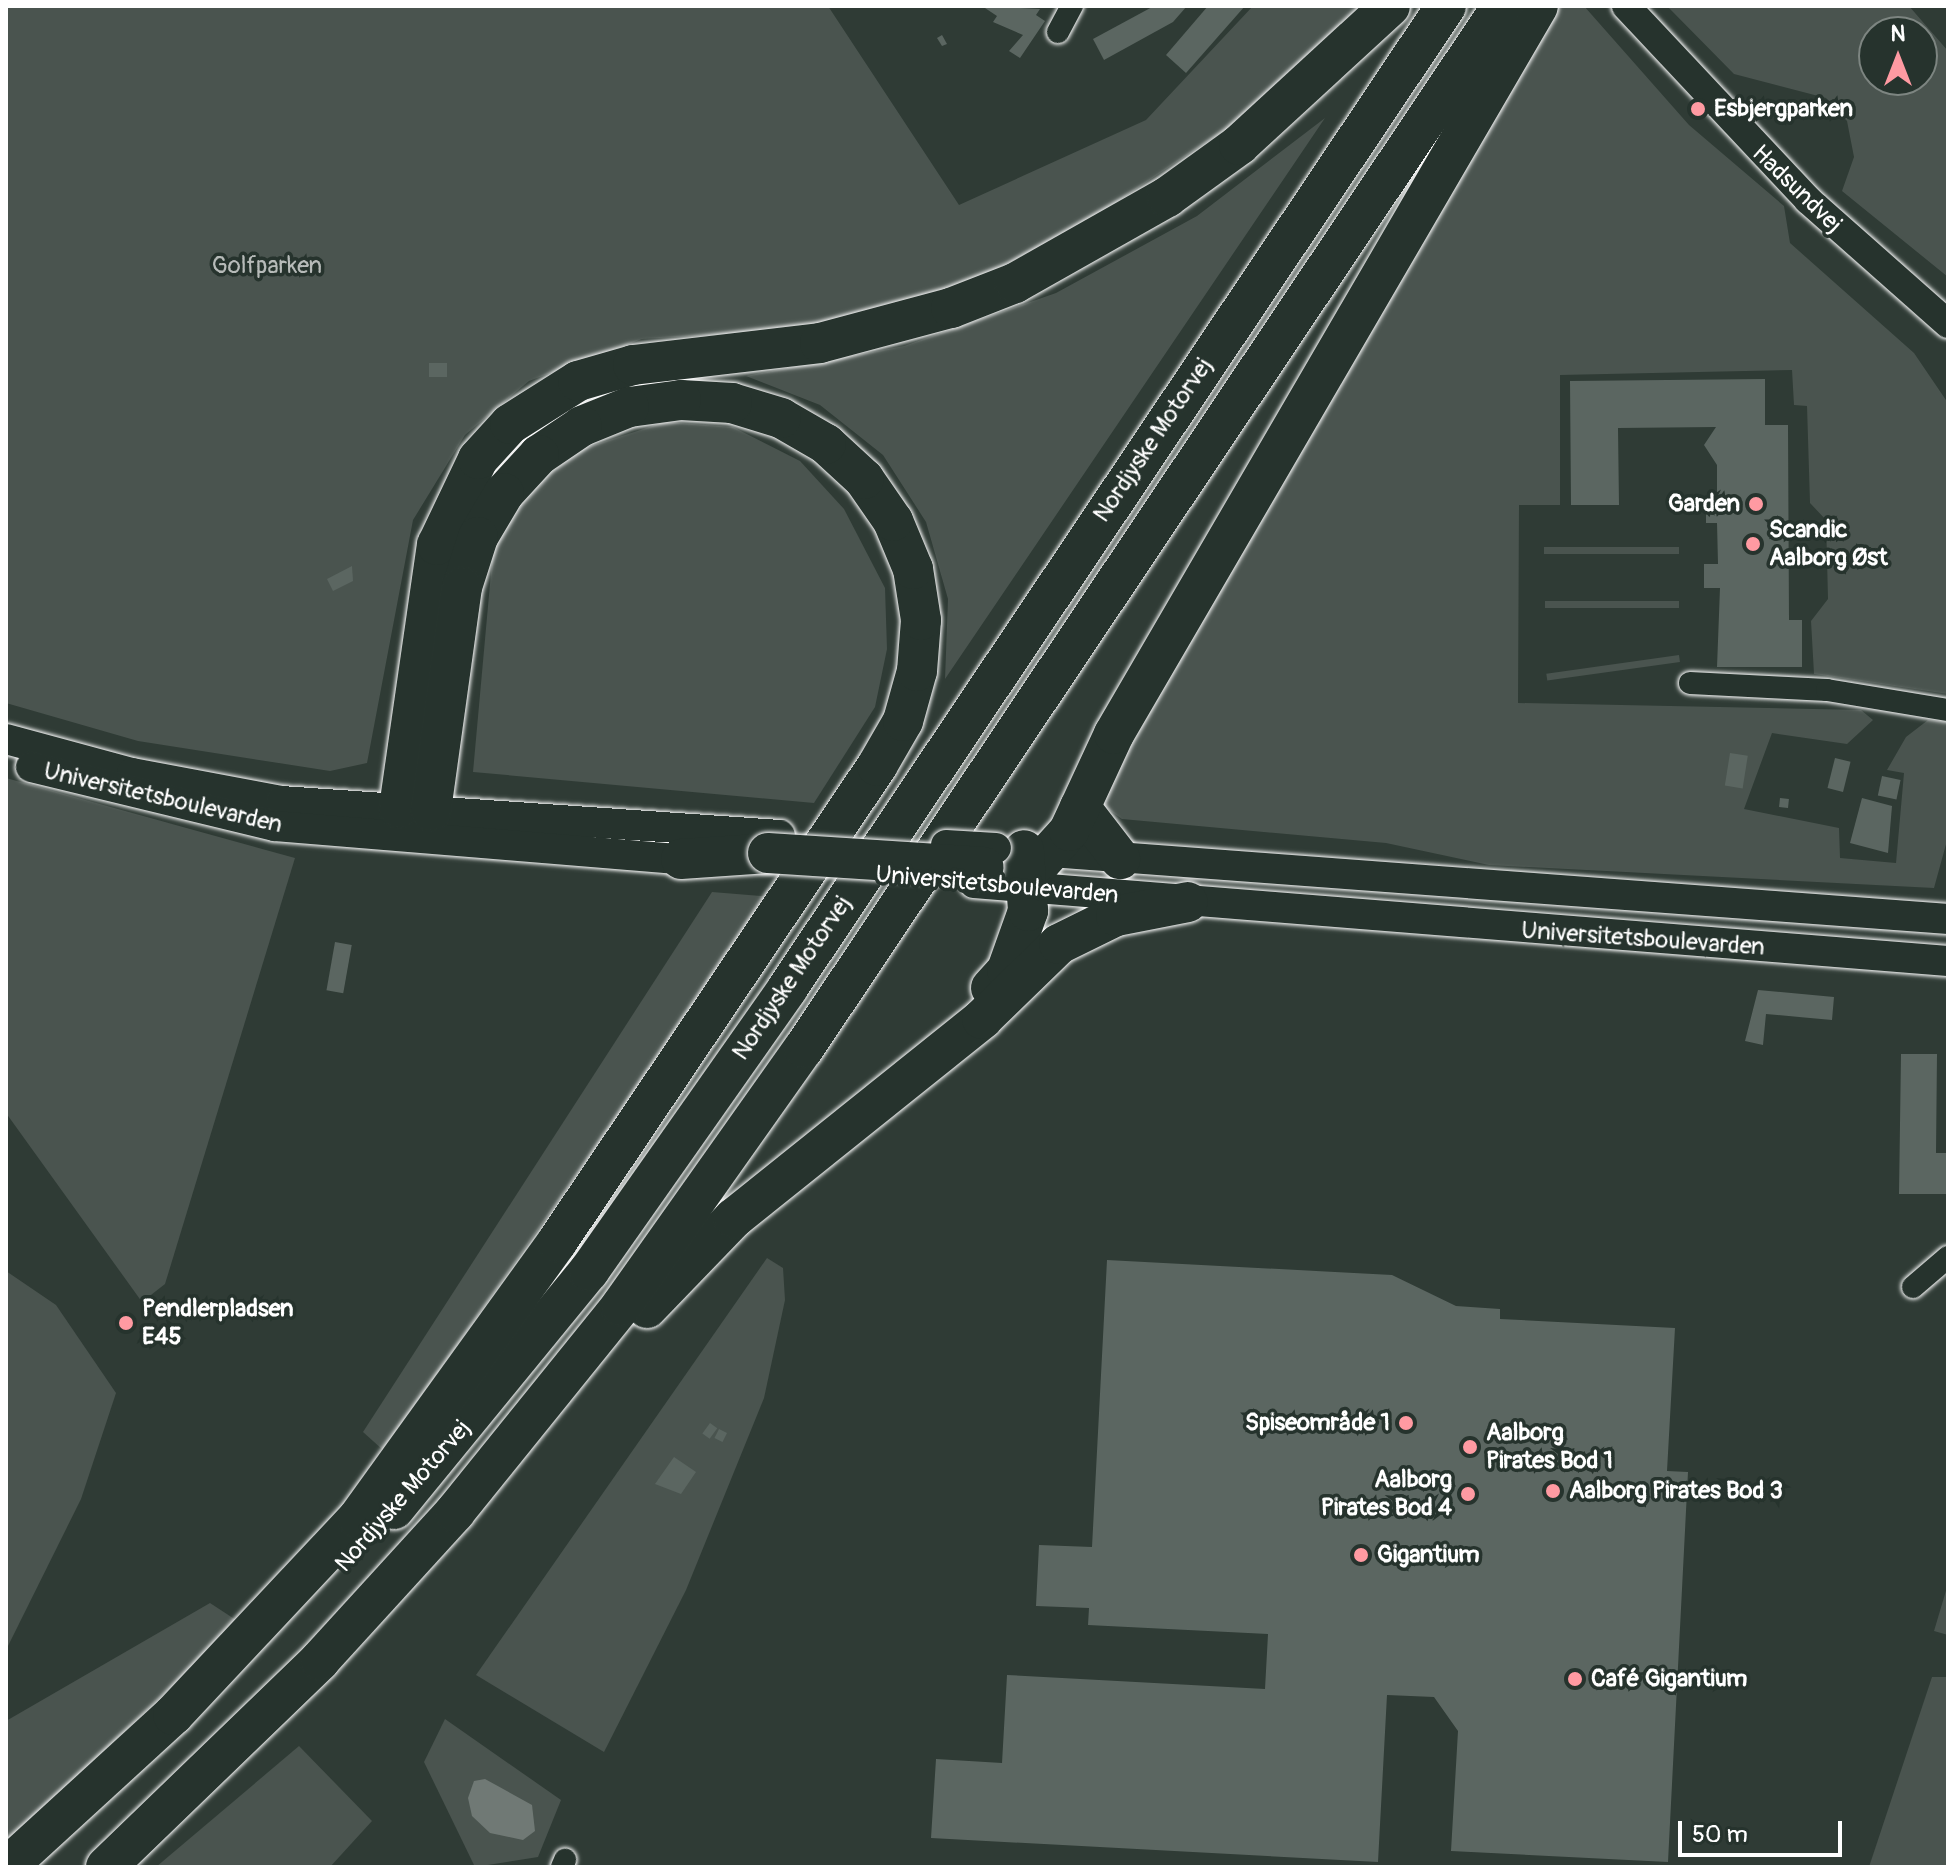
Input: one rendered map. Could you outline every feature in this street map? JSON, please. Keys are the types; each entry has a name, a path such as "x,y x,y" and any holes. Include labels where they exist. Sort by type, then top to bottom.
{"highway":[{"path":"415,810 437,545 478,459 510,424 592,377 820,343 951,308 1015,283 1167,197 1239,145 1390,6"},
{"name":"Nordjyske Motorvej","path":"34,1867 266,1649 432,1467 589,1271 1446,6"},
{"name":"Nordjyske Motorvej","path":"106,1867 320,1660 455,1512 708,1188 1502,6"},
{"path":"681,859 769,851 1013,865 1080,807 1114,734 1538,6"},
{"path":"7,1867 183,1705 358,1518 557,1242 877,766 903,721 917,671 921,620 908,557 864,479 826,444 781,418 732,403 681,400 629,407 539,455 484,526 462,587 415,810"},
{"path":"1080,807 1120,859"},
{"path":"944,1043 1007,970 1013,865"},
{"path":"455,1512 734,1218 1071,935 1116,916 1188,902"}],"main road":[{"name":"Universitetsboulevarden","path":"6,739 209,790 415,810 769,851"},
{"name":"Universitetsboulevarden","path":"6,759 275,826 681,859"},
{"name":"Universitetsboulevarden","path":"1013,865 1120,859 1948,919"},
{"name":"Universitetsboulevarden","path":"1013,865 1188,902 1948,961"}],"street":[{"path":"1058,32 1072,6"},
{"name":"Hadsundvej","path":"1626,6 1797,189 1948,324"},
{"path":"1690,683 1827,690 1948,710"},
{"path":"1913,1287 1948,1257"}],"green space":[{"name":"Golfparken","path":"6,6 828,6 959,205 1146,120 1253,6 1360,6 1235,123 1085,223 971,282 801,330 642,339 529,381 465,435 413,520 367,763 330,771 138,741 6,703"},
{"path":"1551,6 1584,6 1689,125 1784,206 1790,243 1914,353 1948,403 1948,694 1814,674 1811,621 1828,599 1826,520 1810,503 1807,406 1794,405 1792,370 1560,375 1560,505 1519,505 1518,703 1861,710 1873,720 1847,744 1772,733 1744,809 1839,828 1840,858 1896,863 1904,773 1887,770 1906,737 1928,720 1948,722 1948,837 1934,888 1489,865 1386,843 1122,819 1105,807 1108,786"},
{"path":"1667,6 1909,6 1918,16 1858,16 1858,96 1938,96 1938,39 1948,51 1948,277 1842,191 1854,157 1847,121 1826,98 1734,74"},
{"path":"1325,118 945,679 948,599 926,522 883,455 820,405 746,376 904,346 1056,293 1197,216"},
{"path":"665,422 733,427 800,461 844,509 885,588 887,649 875,707 814,803 473,772 493,551 527,491 582,449"},
{"path":"1544,547 1679,547 1679,554 1544,554"},
{"path":"1545,601 1679,601 1679,608 1545,608"},
{"path":"1679,655 1680,662 1547,681 1546,674"},
{"path":"6,778 295,858 165,1284 142,1302 6,1113"},
{"path":"712,892 772,897 383,1450 363,1432"},
{"path":"767,1258 783,1268 785,1300 764,1398 686,1590 604,1752 476,1675"},
{"path":"6,1271 56,1305 116,1393 81,1499 6,1650"},
{"path":"1948,1584 1948,1635 1934,1631"},
{"path":"210,1603 239,1622 6,1844 6,1721"},
{"path":"1932,1677 1948,1677 1948,1867 1869,1867"},
{"path":"445,1719 561,1800 538,1857 475,1867 424,1762"},
{"path":"299,1746 372,1821 330,1867 156,1867"}],"shaded area":[{"path":"485,1779 532,1805 535,1831 523,1840 490,1833 472,1816 468,1798 474,1781"}],"building":[{"path":"982,6 1040,9 1036,15 1045,21 1020,58 1009,51 1023,35 993,22 997,16"},
{"path":"1154,6 1187,6 1173,22 1104,60 1093,39"},
{"path":"1208,6 1245,6 1186,73 1166,55"},
{"path":"942,35 947,44 942,46 937,38"},
{"path":"429,363 447,363 447,377 429,377"},
{"name":"Scandic Aalborg Øst","path":"1765,379 1765,425 1788,425 1789,620 1802,620 1802,667 1717,667 1720,588 1704,588 1704,564 1718,564 1717,523 1706,523 1706,497 1717,497 1717,465 1704,445 1716,427 1618,428 1619,505 1571,505 1570,381"},
{"path":"352,566 353,581 333,591 327,579"},
{"path":"1730,753 1748,756 1743,788 1725,786"},
{"path":"1835,758 1851,762 1843,792 1828,788"},
{"path":"1882,776 1901,780 1896,800 1878,796"},
{"path":"1780,798 1789,799 1788,808 1779,807"},
{"path":"1862,798 1892,806 1888,853 1850,843"},
{"path":"335,942 352,945 343,993 326,990"},
{"path":"1758,990 1834,997 1832,1020 1766,1014 1763,1045 1745,1041"},
{"path":"1901,1054 1937,1054 1936,1153 1948,1153 1948,1194 1899,1194"},
{"name":"Gigantium","path":"1107,1260 1392,1275 1456,1306 1500,1309 1500,1319 1675,1328 1667,1471 1688,1472 1668,1862 1451,1851 1458,1731 1434,1697 1387,1695 1378,1862 931,1838 936,1759 1002,1763 1007,1675 1265,1689 1268,1634 1088,1625 1089,1608 1036,1606 1039,1545 1092,1547"},
{"path":"710,1423 717,1428 710,1439 702,1434"},
{"path":"719,1429 727,1433 722,1442 714,1438"},
{"path":"674,1457 696,1472 681,1494 655,1484"}],"place":[{"name":"Esbjergparken","path":"1698,109"},
{"name":"Garden","path":"1756,504"},
{"name":"Scandic Aalborg Øst","path":"1753,544"},
{"name":"Pendlerpladsen E45","path":"126,1323"},
{"name":"Spiseområde 1","path":"1406,1423"},
{"name":"Aalborg Pirates Bod 1","path":"1470,1447"},
{"name":"Aalborg Pirates Bod 3","path":"1553,1491"},
{"name":"Aalborg Pirates Bod 4","path":"1468,1494"},
{"name":"Gigantium","path":"1361,1555"},
{"name":"Café Gigantium","path":"1575,1679"}]}
